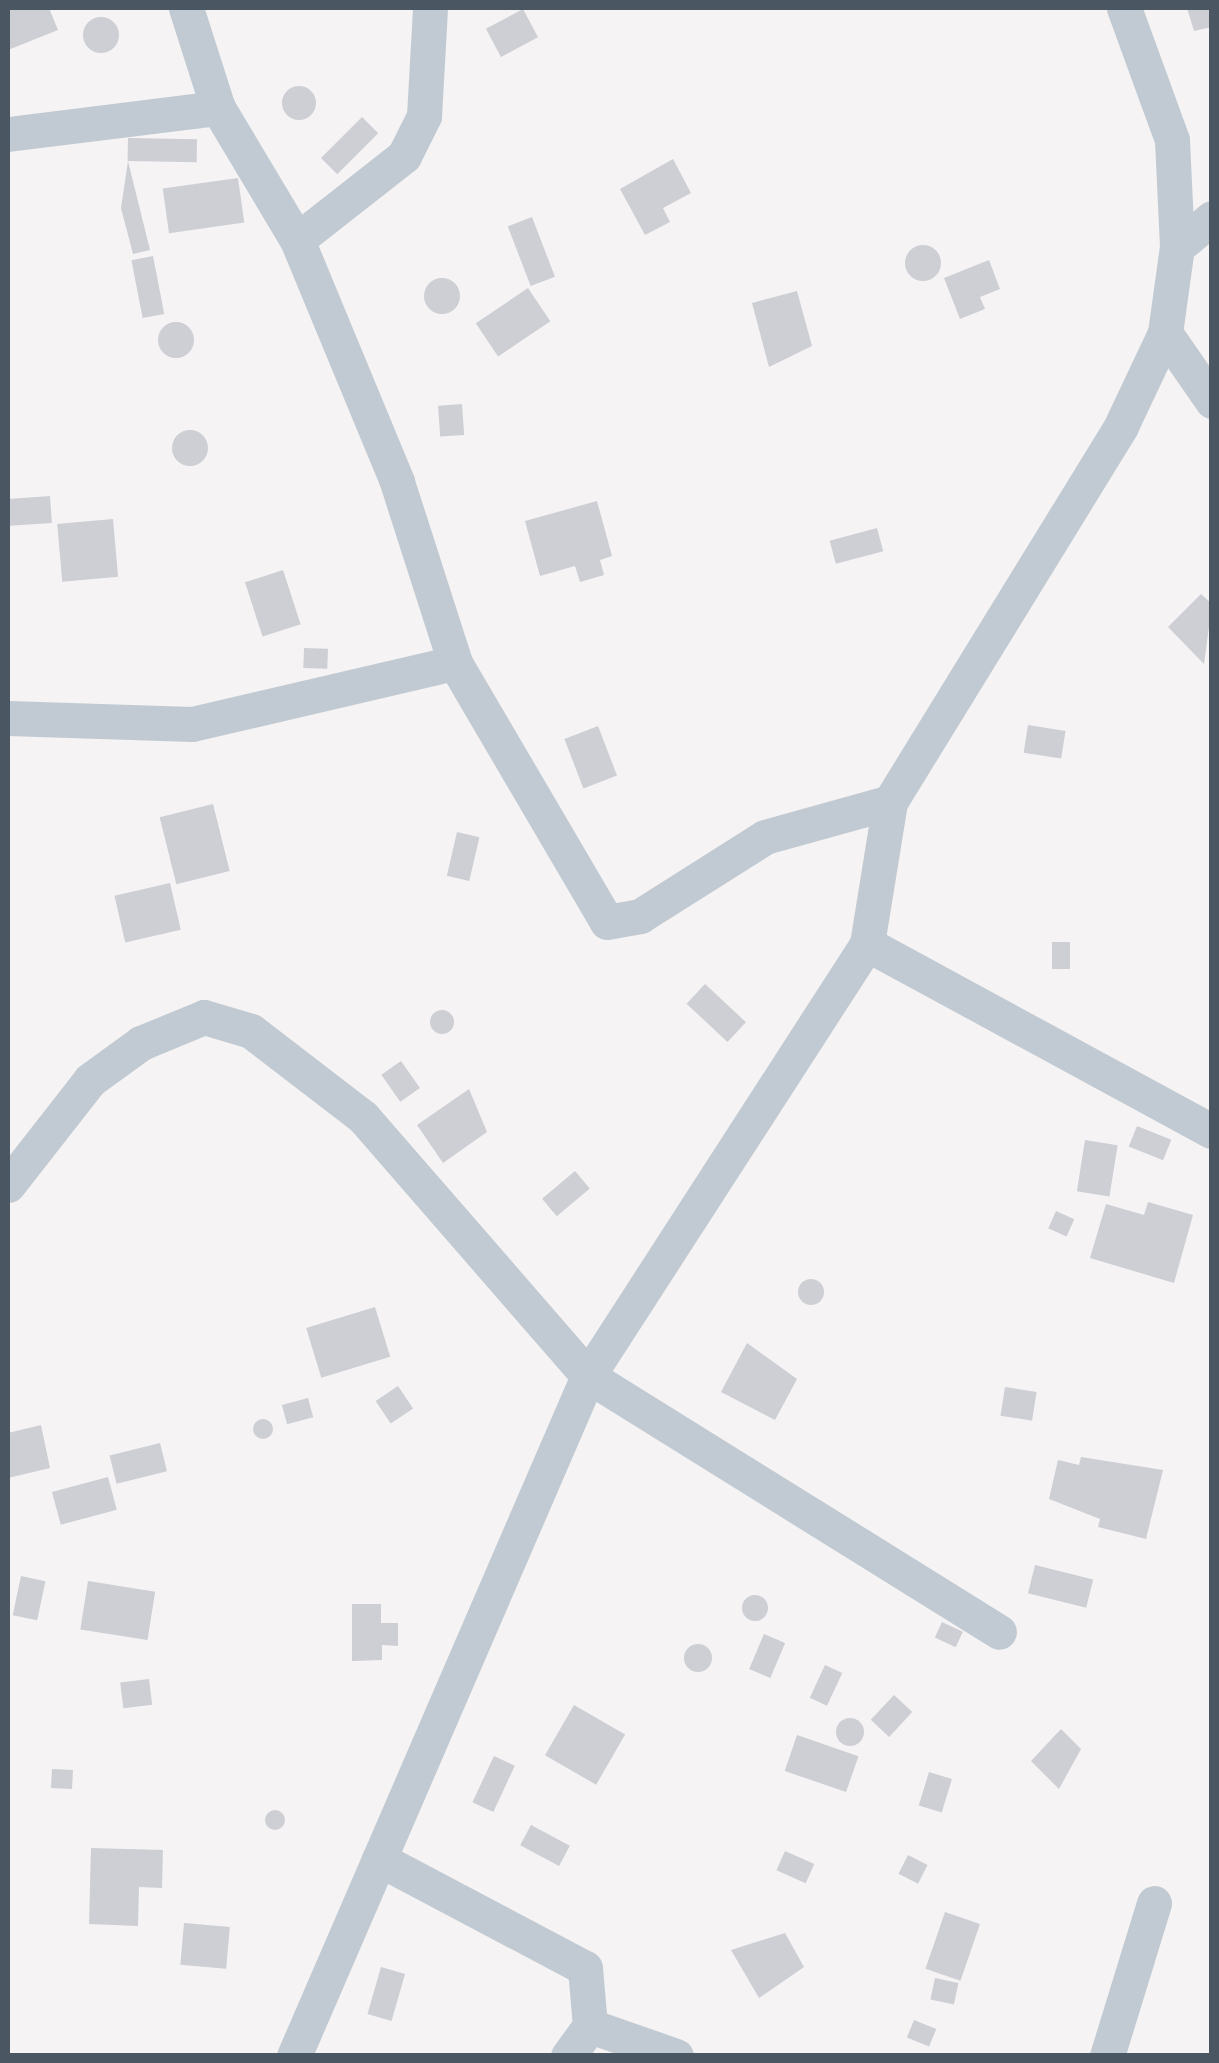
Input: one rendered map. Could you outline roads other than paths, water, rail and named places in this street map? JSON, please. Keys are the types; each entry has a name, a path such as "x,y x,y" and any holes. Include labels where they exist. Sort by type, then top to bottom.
{"street":[{"path":"186,8 218,108 297,240 397,482 455,664 607,922 640,916 765,838 890,802"},
{"path":"297,240 404,156 424,116 430,8"},
{"path":"294,2056 588,1376 867,944 890,802 1121,426 1165,334 1177,247 1172,140 1124,8"},
{"path":"8,134 218,108"},
{"path":"1177,247 1212,218"},
{"path":"1165,334 1212,401"},
{"path":"8,718 192,724 455,664"},
{"path":"867,944 1212,1131"},
{"path":"8,1185 90,1080 141,1043 204,1017 251,1031 362,1117 588,1376 999,1632"},
{"path":"380,1859 584,1968 590,2026 568,2056"},
{"path":"1107,2056 1154,1903"},
{"path":"590,2026 676,2056"}]}
